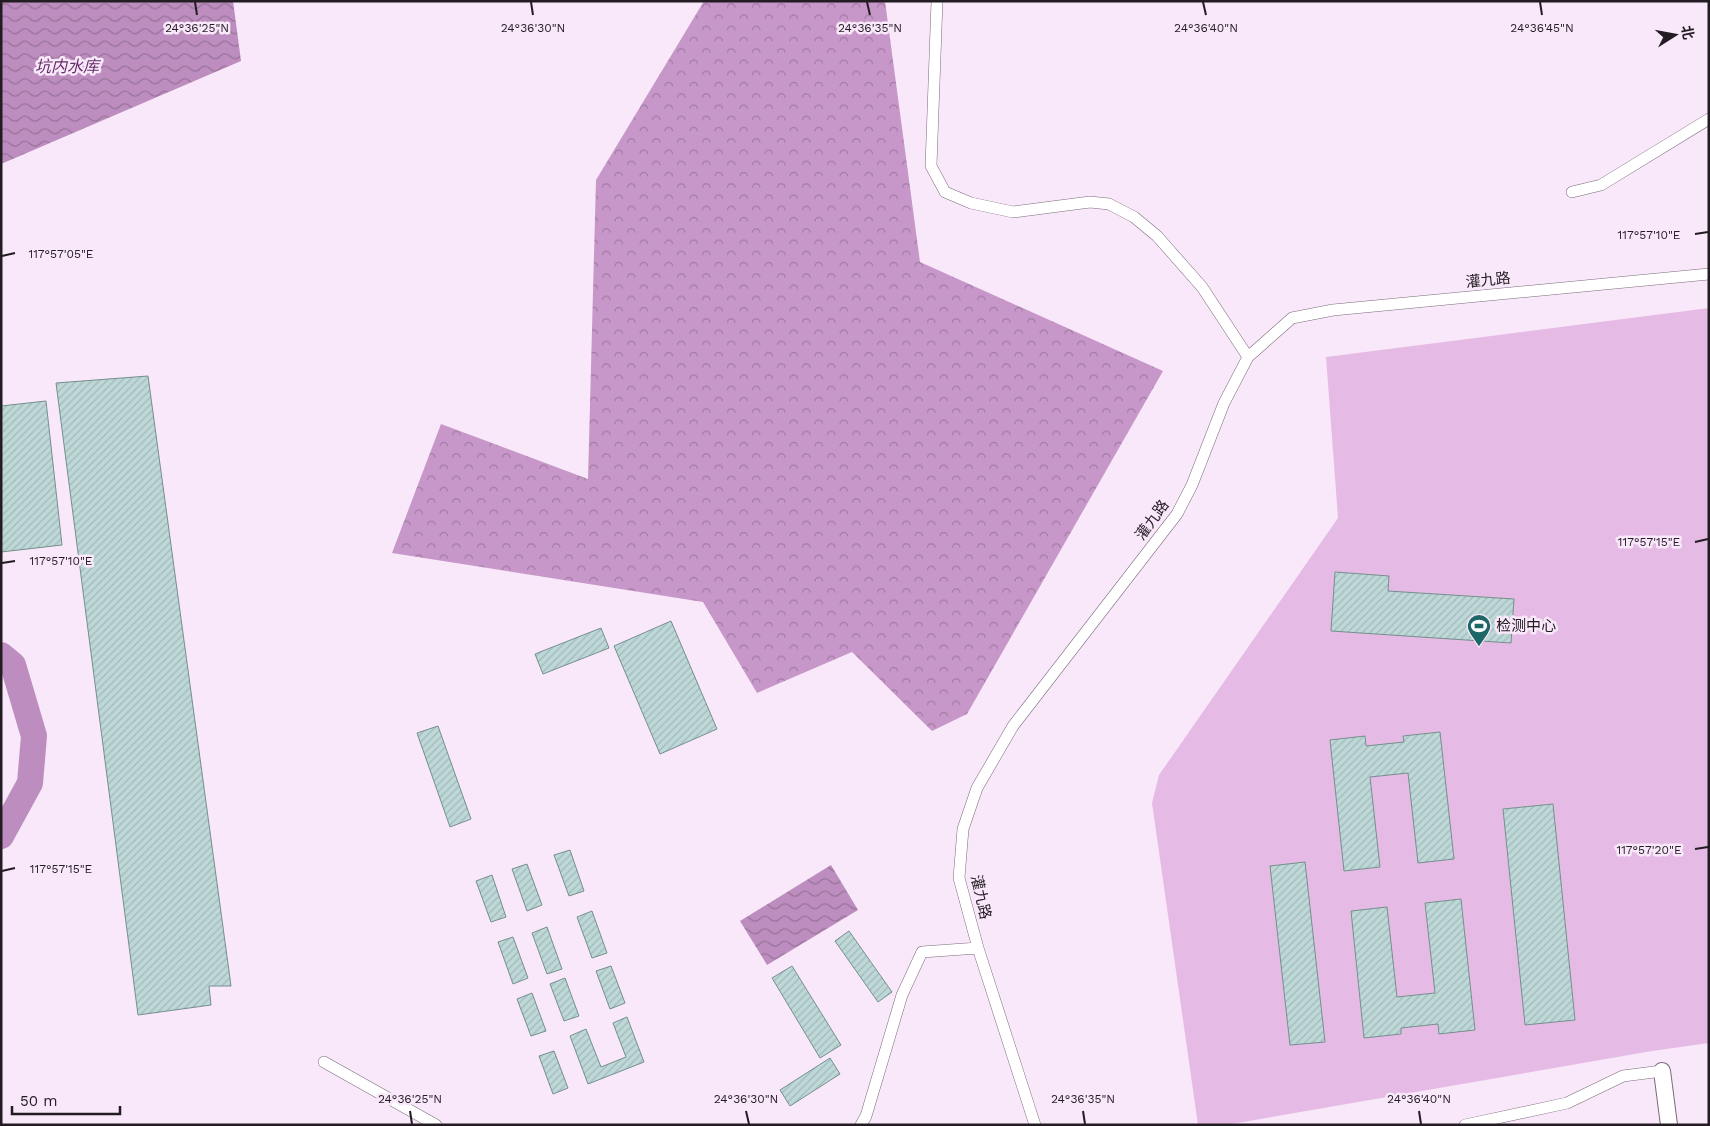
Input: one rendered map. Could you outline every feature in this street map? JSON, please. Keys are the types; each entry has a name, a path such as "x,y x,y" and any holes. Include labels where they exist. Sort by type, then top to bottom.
{"street":[{"path":"936,1 931,166 945,192 971,204 1013,212 1090,202 1109,204 1134,217 1157,236 1202,287 1248,357"},
{"path":"1572,192 1601,185 1709,119"},
{"name":"灌九路","path":"1035,1125 978,948 959,878 963,829 977,788 1013,726 1177,514 1192,485 1224,403 1248,357 1292,318 1333,310 1709,274"},
{"path":"861,1125 866,1116 902,995 922,952 978,948"},
{"path":"324,1062 436,1125"},
{"path":"1465,1125 1567,1103 1622,1076 1662,1072 1669,1125"}],"shaded area":[{"name":"检测中心","path":"1709,308 1709,1043 1652,1051 1226,1125 1198,1125 1152,803 1159,775 1338,518 1326,357"}],"green space":[{"path":"704,1 885,1 920,262 1163,371 967,714 932,731 852,652 757,693 703,602 392,553 441,424 588,479 596,180"}],"water":[{"name":"坑内水库","path":"1,1 233,1 241,61 1,164"},
{"path":"831,865 858,910 767,965 740,921"}],"building":[{"path":"148,376 231,986 209,986 211,1005 138,1015 56,383"},
{"path":"46,401 62,545 1,552 1,406"},
{"path":"1335,572 1389,576 1388,591 1514,599 1511,643 1331,631"},
{"path":"671,621 717,729 660,754 614,646"},
{"path":"601,628 609,648 543,674 535,654"},
{"path":"438,726 471,819 450,827 417,733"},
{"path":"1440,732 1454,859 1418,863 1408,773 1370,777 1380,867 1344,871 1330,740 1365,736 1366,746 1404,742 1403,736"},
{"path":"1553,804 1575,1020 1525,1025 1503,809"},
{"path":"570,850 584,891 569,896 554,855"},
{"path":"1305,862 1325,1042 1290,1045 1270,866"},
{"path":"527,864 542,905 527,911 512,869"},
{"path":"492,875 506,917 491,922 476,881"},
{"path":"1461,899 1475,1030 1439,1034 1438,1024 1401,1028 1401,1034 1364,1038 1351,911 1387,907 1397,997 1435,993 1425,903"},
{"path":"592,911 607,953 592,958 577,917"},
{"path":"547,927 562,969 547,974 532,933"},
{"path":"849,931 892,992 878,1002 835,941"},
{"path":"513,937 528,978 513,984 498,942"},
{"path":"611,966 625,1003 610,1009 596,971"},
{"path":"792,966 841,1045 820,1058 772,978"},
{"path":"565,978 579,1016 564,1021 550,984"},
{"path":"532,993 546,1031 531,1036 517,999"},
{"path":"627,1017 644,1062 588,1084 570,1036 586,1029 601,1067 626,1057 613,1023"},
{"path":"554,1051 568,1088 553,1094 539,1056"},
{"path":"830,1058 840,1074 790,1106 780,1090"}],"waterway":[{"path":"1,655 13,665 34,736 30,783 1,836"}],"place":[{"name":"检测中心","path":"1479,647"}]}
